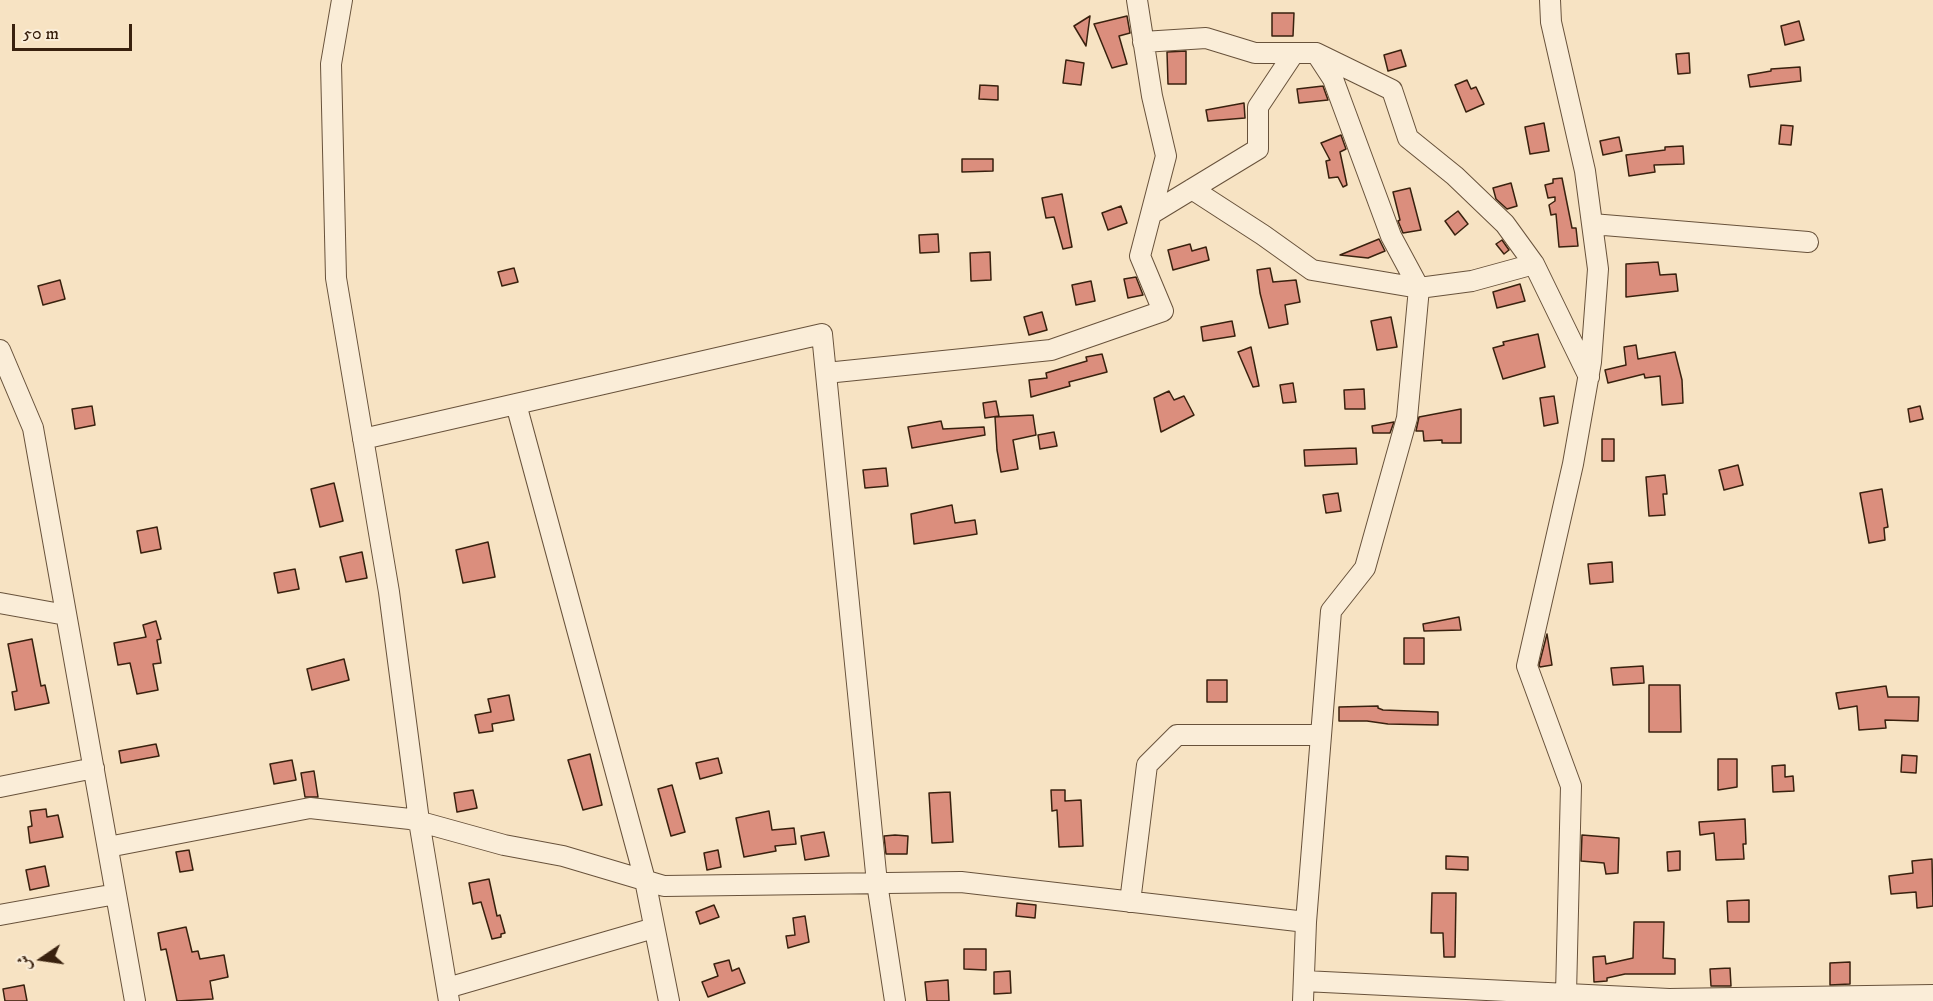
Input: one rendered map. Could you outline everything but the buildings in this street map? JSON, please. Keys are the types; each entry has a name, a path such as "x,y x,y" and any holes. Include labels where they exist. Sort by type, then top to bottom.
{"street":[{"path":"342,0 331,64 336,278 389,592 419,822 448,994 654,928"},
{"path":"826,373 1051,350 1163,311 1140,256 1166,156 1152,96 1137,0"},
{"path":"1550,0 1551,22 1585,171 1598,269 1589,377 1573,464 1527,666 1571,786 1564,998"},
{"path":"1143,42 1206,38 1255,53 1316,53 1392,90 1408,138 1455,176 1505,224 1534,264 1589,377"},
{"path":"1151,214 1258,149 1258,107 1294,53"},
{"path":"1303,1001 1306,922 1331,611 1365,568 1407,418 1419,288 1391,236 1333,79 1316,53"},
{"path":"1192,189 1312,270 1419,288 1472,281 1534,264"},
{"path":"1592,224 1808,242"},
{"path":"363,439 822,334 877,883 895,1001"},
{"path":"0,350 33,428 135,1001"},
{"path":"516,404 645,880 669,1001"},
{"path":"0,603 66,615"},
{"path":"1130,902 1147,765 1177,735 1321,735"},
{"path":"0,787 93,768"},
{"path":"108,847 310,808 419,822 504,845 563,856 664,886 961,882 1306,922"},
{"path":"0,915 116,894"},
{"path":"1304,981 1564,998 1842,999 1933,995"}]}
